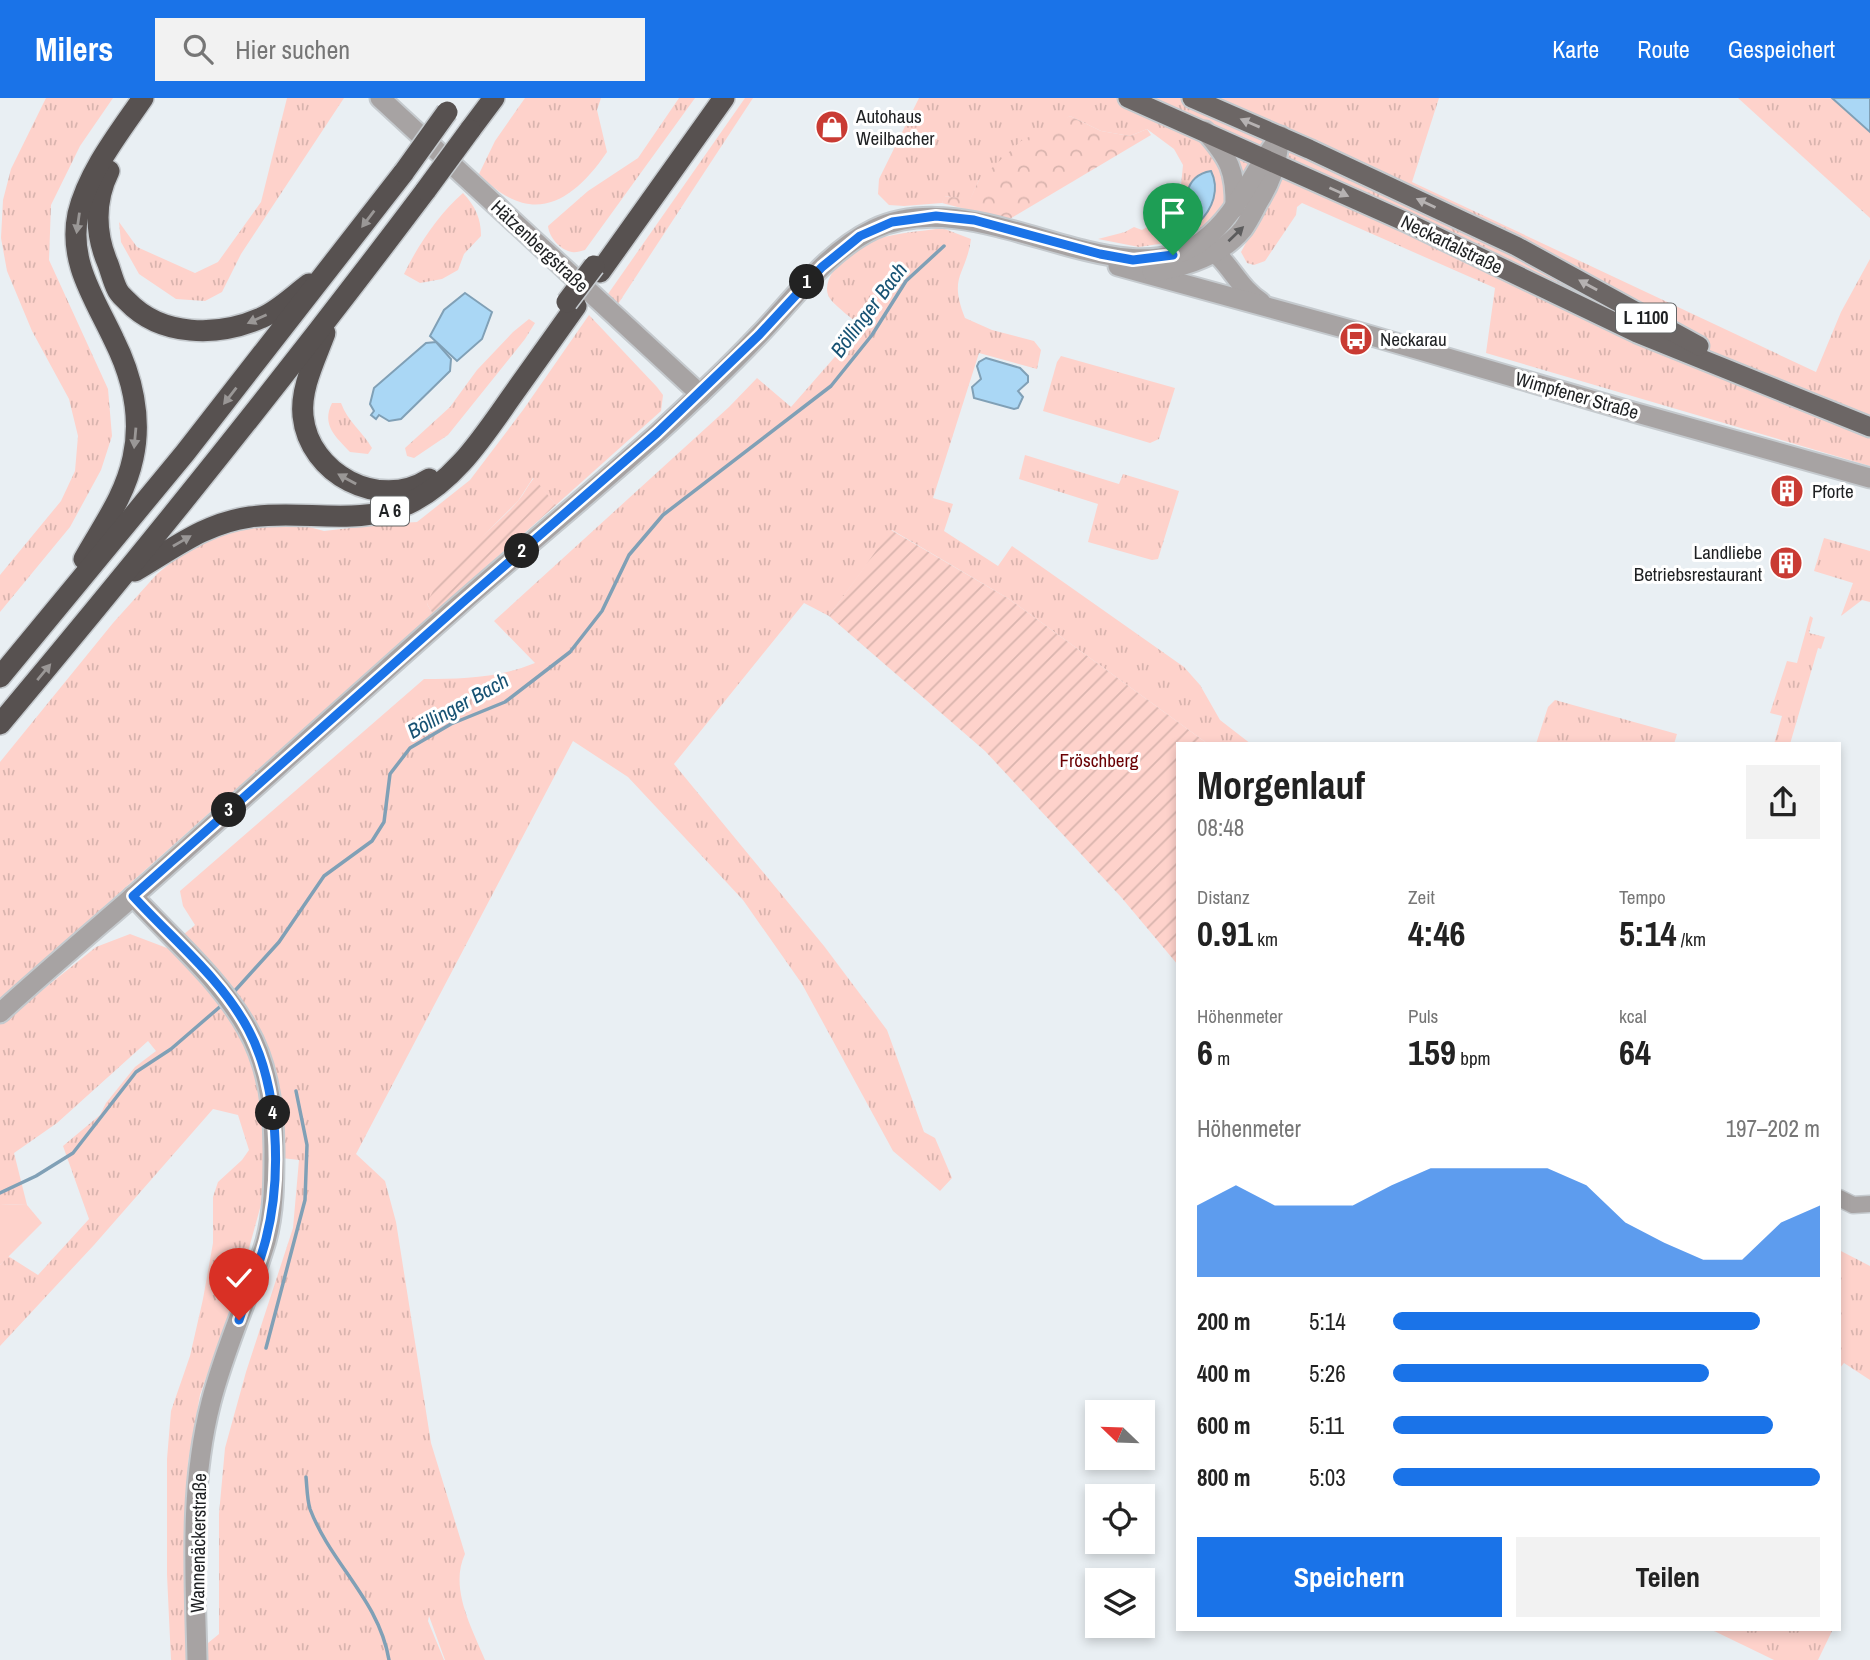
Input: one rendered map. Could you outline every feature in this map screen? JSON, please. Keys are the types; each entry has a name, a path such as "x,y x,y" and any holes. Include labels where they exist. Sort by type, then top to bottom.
{"highway":[{"path":"53,614 120,499 134,457 137,419 131,382 115,340 84,279 77,252 76,234 78,215 94,175 143,98"},
{"path":"152,98 132,127 105,179 97,217 103,253 117,291 137,312 162,325 189,331 232,328 264,317 333,266"},
{"name":"A 6","path":"0,724 124,577 332,314 494,98"},
{"path":"597,269 713,98"},
{"path":"332,314 304,395 306,431 315,449 330,469 370,491 398,491 422,483 434,475 475,433 724,98"},
{"path":"0,677 185,453 333,266 452,105"},
{"name":"A 6","path":"124,577 176,544 225,522 271,515 334,517 374,514 406,505 429,492 454,471 482,438 572,304"}],"main road":[{"name":"Neckartalstraße","path":"1128,98 1406,222 1637,333 1870,427"},
{"name":"Neckartalstraße","path":"1192,98 1281,136 1516,246 1777,389"}],"street":[{"name":"Hätzenbergstraße","path":"380,98 700,394"},
{"path":"1198,128 1224,153 1231,168 1236,187 1235,208"},
{"name":"Wimpfener Straße","path":"1144,273 1179,268 1207,248 1242,229 1266,189 1270,160 1281,136"},
{"path":"1207,248 1270,160"},
{"name":"Wimpfener Straße","path":"0,1013 700,394 822,267 860,236 878,227 907,219 936,216 974,220 1100,254 1133,260 1207,248"},
{"name":"Wimpfener Straße","path":"974,220 1144,273 1870,478"},
{"name":"Wimpfener Straße","path":"1207,248 1250,294 1284,312"},
{"name":"Wannenäckerstraße","path":"133,896 220,989 248,1029 272,1108 274,1174 266,1239 211,1400 199,1460 195,1494 197,1660"},
{"path":"1841,1199 1853,1205 1870,1204"}],"green space":[{"path":"46,98 113,98 80,146 51,205 49,260 108,389 112,436 101,470 70,527 0,612 0,575 61,501 75,471 78,436 69,399 32,331 7,271 1,238 3,200 11,169"},
{"path":"287,98 344,98 241,254 222,292 205,301 176,299 139,274 121,242 119,222 137,247 195,273 218,262 261,202"},
{"path":"525,98 601,98 597,110 607,152 579,185 549,203 532,204 515,200 479,174 495,141"},
{"path":"679,98 695,98 585,250 572,252 559,246 550,234 548,226 588,191 638,158"},
{"path":"745,98 753,98 618,304 608,294"},
{"path":"919,98 1439,98 1412,182 1816,372 1841,312 1870,259 1870,466 1486,353 1495,288 1302,203 1265,261 1254,265 1247,263 1241,252 1274,191 1175,247 1172,242 1139,247 1098,239 1134,227 1142,230 1166,216 1180,196 1183,165 1174,149 1147,129 1130,136 1101,131 1070,116 979,180 970,200 945,196 942,203 889,205 878,194 879,179"},
{"path":"1738,98 1832,98 1870,132 1870,218"},
{"path":"1070,116 1101,131 1130,136 1147,129 1151,135 1008,220 942,203 944,196 970,199 979,180 1021,141"},
{"path":"463,193 476,213 481,236 464,254 458,270 442,279 420,283 404,274 430,230"},
{"path":"942,228 971,239 958,284 965,318 992,330 1034,341 1041,350 1037,369 979,353 933,498 953,504 944,531 998,566 1012,546 1184,667 1200,685 1220,720 1248,742 1205,742 1009,599 892,530 829,616 804,603 674,764 824,946 887,1030 924,1132 935,1138 952,1178 940,1191 893,1151 802,984 743,900 628,777 573,741 356,1154 385,1181 396,1222 431,1443 465,1554 461,1567 461,1594 485,1660 445,1660 429,1616 428,1621 444,1660 208,1660 208,1643 219,1634 219,1514 225,1448 246,1372 293,1228 299,1160 264,1156 262,1201 240,1281 200,1395 188,1462 185,1527 186,1660 171,1660 167,1575 167,1459 171,1411 190,1356 203,1299 213,1243 213,1197 218,1182 249,1150 238,1115 213,1109 94,1245 0,1346 0,1265 8,1256 38,1275 89,1219 63,1146 100,1115 106,1103 135,1067 156,1051 148,1041 57,1123 14,1153 27,1205 0,1204 0,1024 96,947 130,934 167,948 195,925 183,906 180,891 424,679 480,677 535,663 494,621 729,407 757,378 791,407 861,327 829,297 828,282 832,273 844,258 859,247 894,235"},
{"path":"589,315 663,395 661,411 556,505 533,478 518,501 459,560 427,604 433,614 0,999 0,762 113,623 157,574 185,551 214,535 250,524 298,524 324,531 417,522 470,480"},
{"path":"529,319 535,323 525,339 448,435 414,458 407,456 405,448 450,407 477,370"},
{"path":"1061,356 1175,388 1159,439 1150,443 1043,411"},
{"path":"332,403 341,403 347,416 372,448 368,454 350,452 335,436 328,418"},
{"path":"1025,455 1119,484 1123,474 1179,491 1158,559 1152,560 1088,542 1098,504 1019,479"},
{"path":"534,478 556,505 433,614 427,604 434,589 455,563 507,513"},
{"name":"Fröschberg","path":"891,530 1009,599 1205,742 1176,742 1176,963 1121,897 985,751 829,616"},
{"path":"1824,538 1870,551 1870,602 1862,600 1841,616 1853,583 1814,571"},
{"path":"1810,616 1813,618 1809,633 1825,637 1821,649 1818,648 1791,742 1775,742 1782,716 1770,713 1787,661 1797,663"},
{"path":"1555,700 1677,734 1675,742 1537,742 1548,707"},
{"path":"0,1204 27,1205 42,1223 0,1265"},
{"path":"1841,1251 1870,1266 1870,1380 1844,1363 1841,1367"},
{"path":"1714,1631 1832,1631 1818,1660 1774,1660"}],"water":[{"path":"1832,98 1870,98 1870,132"},
{"path":"1211,171 1215,192 1208,212 1193,227 1172,235 1166,233 1169,225 1186,205 1188,188 1193,181 1199,175"},
{"path":"465,293 492,312 482,339 457,361 430,336 444,310"},
{"path":"436,342 451,359 450,371 401,419 389,421 379,415 376,419 371,415 374,411 370,404 374,388 426,343"},
{"path":"986,358 1020,368 1028,376 1028,382 1018,391 1023,397 1018,408 974,398 972,387 981,379 977,366"}],"waterway":[{"name":"Böllinger Bach","path":"232,994 279,942 324,876 372,841 384,822 390,774 410,748 451,724 505,702 570,652 602,611 629,555 663,515 831,386 872,335 906,281 944,246"},
{"name":"Böllinger Bach","path":"0,1193 36,1176 73,1153 136,1072 171,1049 222,1005"},
{"path":"266,1348 305,1200 307,1145 296,1091"},
{"path":"306,1477 310,1509 319,1529 365,1600 384,1639 389,1660"}],"place":[{"name":"Autohaus Weilbacher","path":"832,127"},
{"name":"Neckarau","path":"1356,339"},
{"name":"Pforte","path":"1787,491"},
{"name":"Landliebe Betriebsrestaurant","path":"1786,563"}],"route":[{"path":"239,1320 266,1239 272,1206 274,1131 265,1079 248,1029 220,989 133,896 700,394 822,267 860,236 892,222 936,216 974,220 1100,254 1133,260 1173,255"}]}
